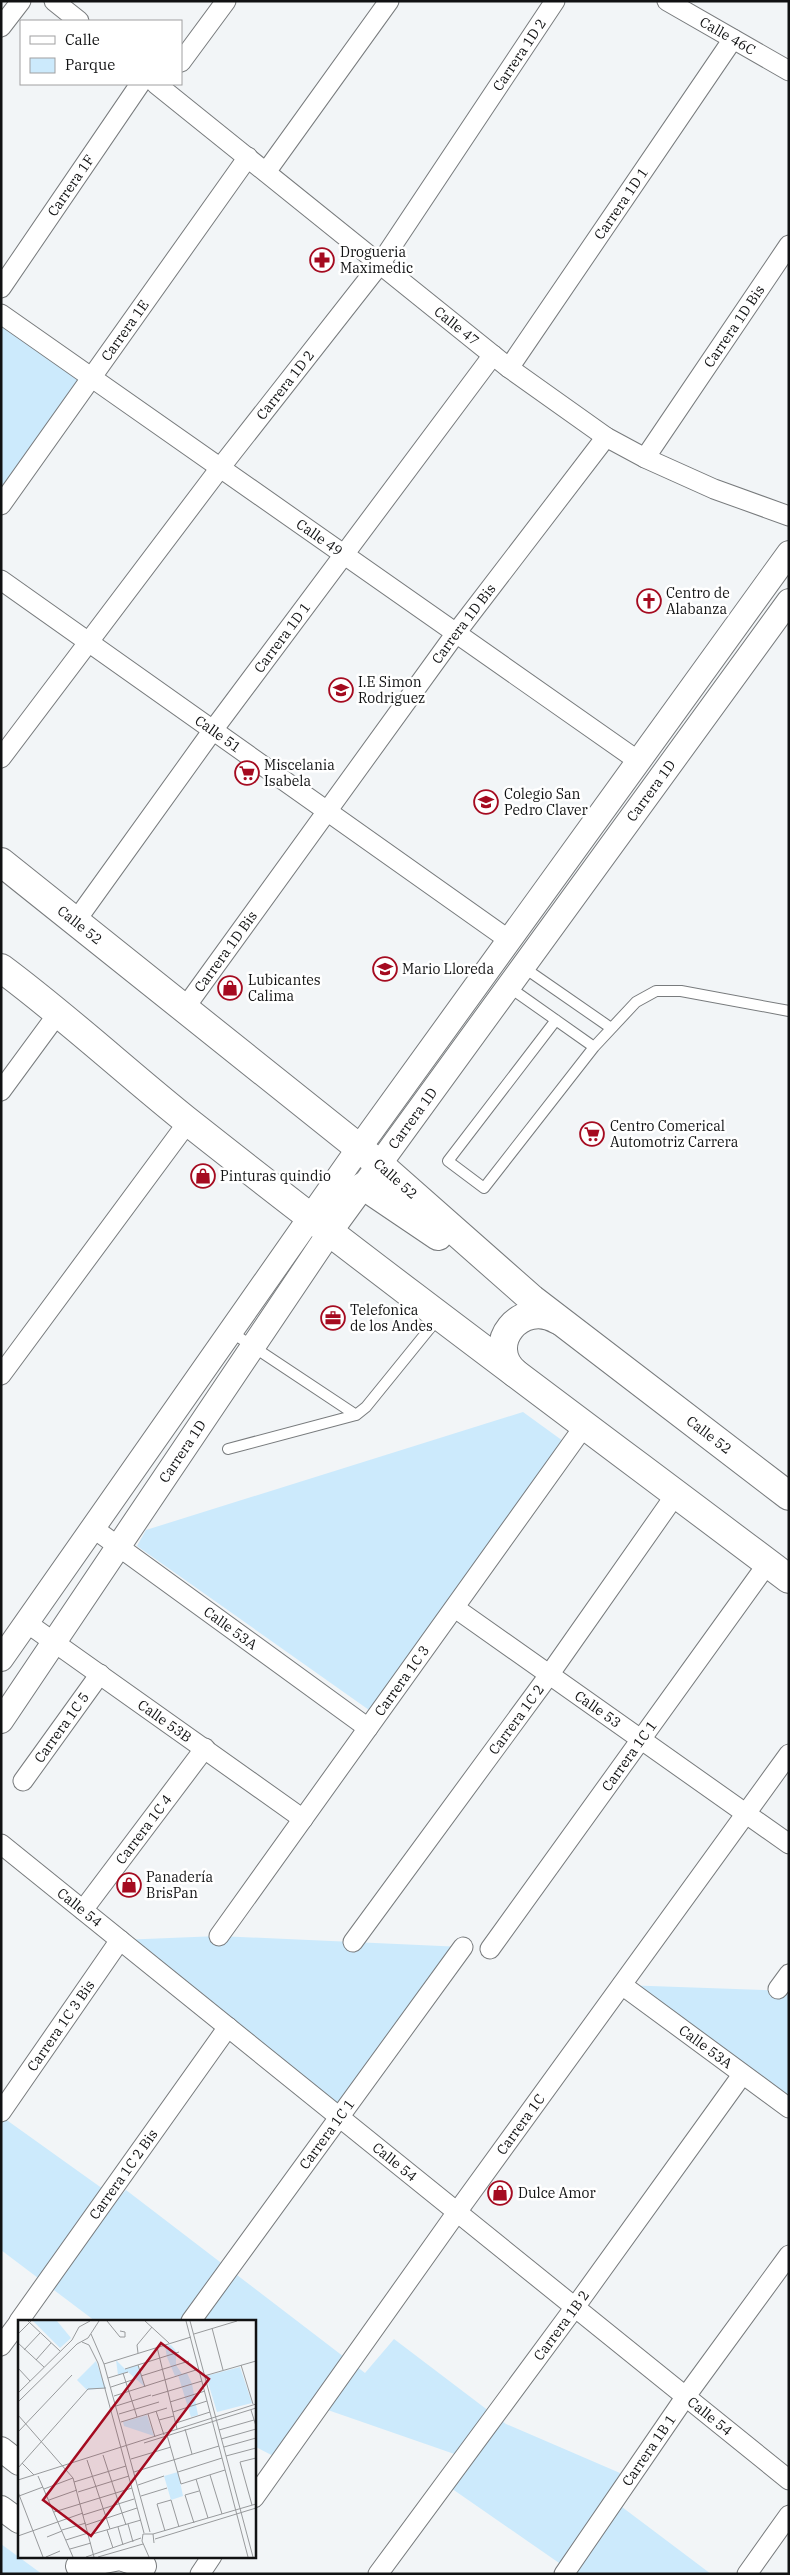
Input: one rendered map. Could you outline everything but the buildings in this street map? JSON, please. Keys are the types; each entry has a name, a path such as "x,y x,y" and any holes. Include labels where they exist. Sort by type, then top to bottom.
{"main road":[{"name":"Calle 52","path":"1,862 184,1009 367,1166 532,1299 789,1496"},
{"path":"1,968 59,1012 188,1122 441,1314 519,1376"},
{"path":"321,1224 367,1166"},
{"path":"560,1321 541,1314 531,1314 518,1320 508,1332 504,1351 511,1370 778,1571"}],"street":[{"path":"1,27 21,1"},
{"path":"54,1 77,20"},
{"path":"182,61 226,1"},
{"path":"266,172 389,1"},
{"name":"Carrera 1D 2","path":"1,758 220,468 380,264 555,1"},
{"name":"Calle 46C","path":"666,1 789,71"},
{"name":"Carrera 1D 1","path":"509,368 733,39"},
{"name":"Carrera 1F","path":"1,288 139,85"},
{"name":"Calle 47","path":"161,85 509,368 606,437 645,458 714,489 789,516"},
{"name":"Carrera 1E","path":"1,505 248,157"},
{"name":"Carrera 1D Bis","path":"645,458 789,245"},
{"name":"Calle 49","path":"1,314 637,760"},
{"name":"Carrera 1D 1","path":"75,922 213,730 493,355"},
{"name":"Carrera 1D Bis","path":"184,1009 456,633 606,437"},
{"name":"Carrera 1D","path":"367,1166 509,940 637,760 789,553"},
{"name":"Calle 51","path":"1,580 509,940"},
{"name":"Carrera 1D","path":"2,1657 231,1332 321,1224 509,987 789,601"},
{"path":"1,1091 59,1012"},
{"path":"1,1375 188,1122"},
{"name":"Carrera 1D","path":"1,1721 253,1347 321,1224"},
{"name":"Carrera 1C 3","path":"219,1936 585,1426"},
{"name":"Carrera 1C 2","path":"353,1942 549,1675 676,1494"},
{"name":"Calle 53A","path":"93,1528 368,1728"},
{"name":"Carrera 1C 1","path":"490,1949 639,1740 778,1571"},
{"name":"Calle 53","path":"455,1608 639,1740 789,1844"},
{"name":"Calle 53B","path":"27,1623 55,1641 303,1819"},
{"name":"Carrera 1C 5","path":"23,1781 100,1674"},
{"name":"Carrera 1C 4","path":"83,1910 205,1748"},
{"name":"Carrera 1C","path":"255,2497 457,2212 789,1754"},
{"name":"Calle 54","path":"4,1854 83,1910 789,2480"},
{"name":"Carrera 1C 3 Bis","path":"1,2112 120,1940"},
{"name":"Carrera 1C 1","path":"192,2320 339,2115 463,1948"},
{"path":"778,1990 789,1974"},
{"name":"Calle 53A","path":"622,1985 789,2108"},
{"name":"Carrera 1C 2 Bis","path":"20,2320 228,2026"},
{"name":"Carrera 1B 2","path":"378,2574 575,2307 742,2075"},
{"name":"Carrera 1B 1","path":"564,2574 686,2396 789,2255"},
{"name":"Carrera 1C 2 Bis","path":"1,2346 18,2322"},
{"path":"1,2449 18,2463"},
{"path":"1,2508 18,2520"},
{"path":"747,2574 789,2515"},
{"path":"76,2568 120,2558 144,2565"},
{"path":"200,2574 211,2558"}],"lane":[{"path":"523,967 611,1028"},
{"path":"509,987 594,1047"},
{"path":"556,1020 448,1161 484,1188 594,1047 636,1002 656,991 681,991 789,1010"},
{"path":"228,1449 356,1415 366,1407 441,1314"},
{"path":"231,1332 356,1415"}],"green space":[{"path":"1,314 91,377 1,505"},
{"path":"523,1412 563,1441 369,1710 137,1546 146,1530"},
{"path":"219,1936 463,1947 339,2115 120,1940"},
{"path":"622,1985 789,1991 789,2108"},
{"path":"1,2116 117,2199 126,2190 365,2373 394,2339 506,2424 620,2473 622,2507 711,2574 575,2574 448,2486 463,2457 322,2408 281,2460 255,2447 255,2320 94,2320 1,2250"},
{"path":"1,2544 42,2574 1,2574"}],"place":[{"name":"Drogueria Maximedic","path":"322,260"},
{"name":"Centro de Alabanza","path":"649,601"},
{"name":"I.E Simon Rodriguez","path":"341,690"},
{"name":"Miscelania Isabela","path":"247,773"},
{"name":"Colegio San Pedro Claver","path":"486,802"},
{"name":"Mario Lloreda","path":"385,969"},
{"name":"Lubicantes Calima","path":"230,988"},
{"name":"Centro Comerical Automotriz Carrera","path":"592,1134"},
{"name":"Pinturas quindio","path":"203,1176"},
{"name":"Telefonica de los Andes","path":"333,1318"},
{"name":"Panadería BrisPan","path":"129,1885"},
{"name":"Dulce Amor","path":"500,2193"}]}
